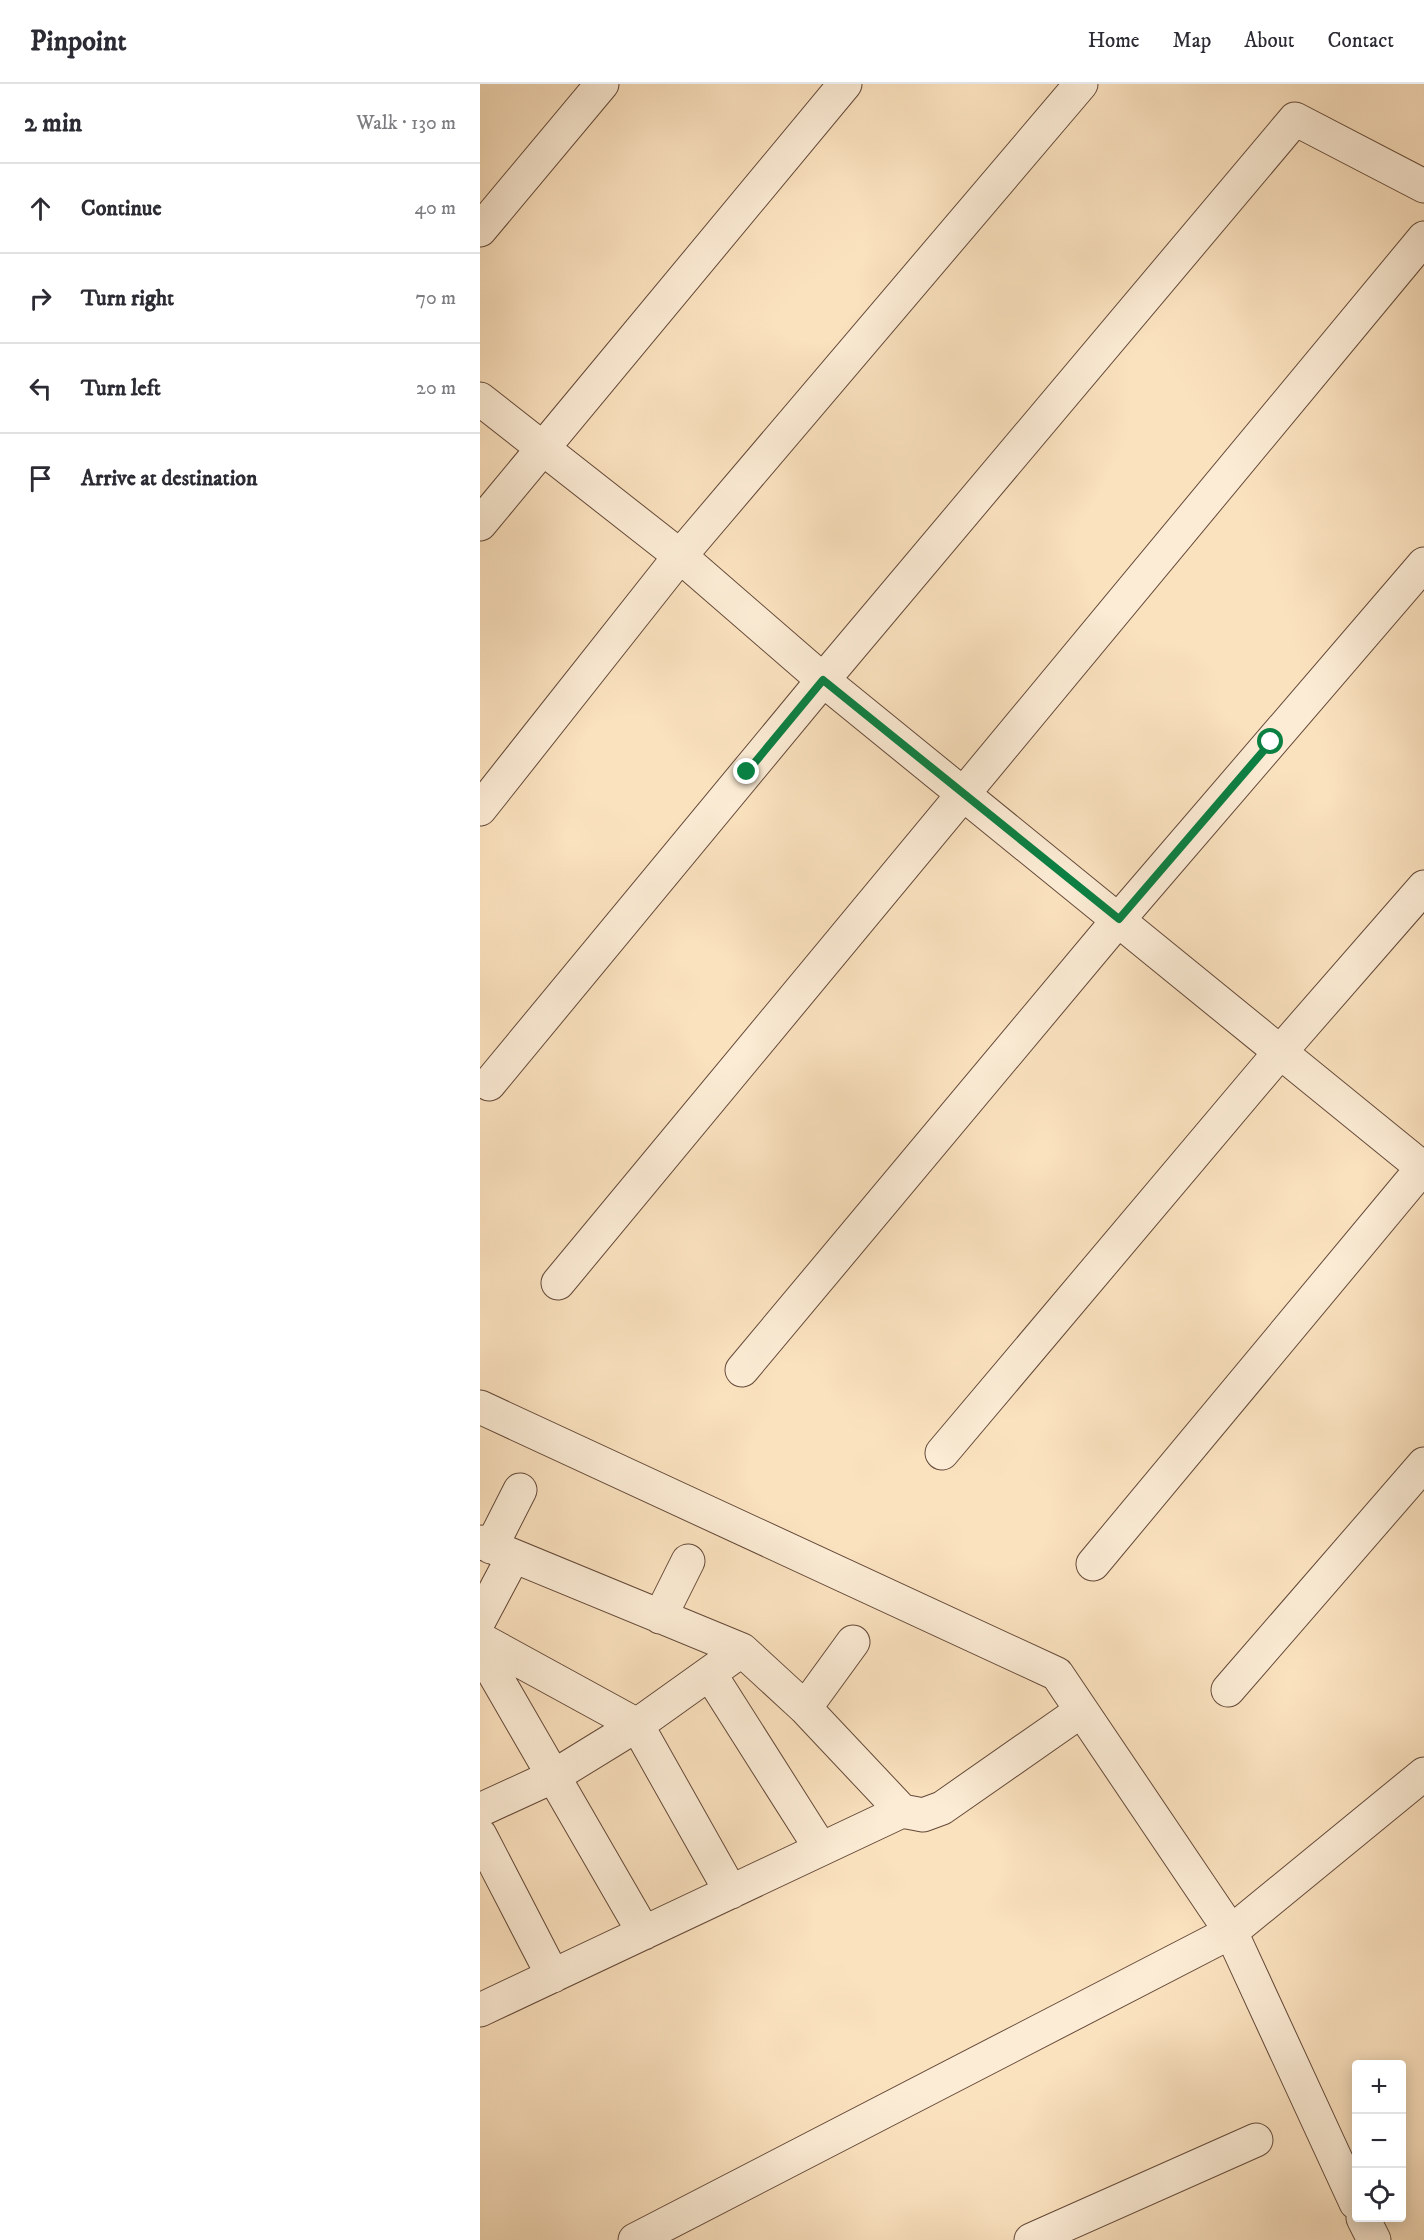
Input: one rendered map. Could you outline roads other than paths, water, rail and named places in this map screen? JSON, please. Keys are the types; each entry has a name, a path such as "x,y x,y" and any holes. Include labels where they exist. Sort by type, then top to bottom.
{"street":[{"path":"480,230 602,84"},
{"path":"480,524 845,84"},
{"path":"480,809 680,556 1081,84"},
{"path":"489,1084 823,680 1295,119 1424,186"},
{"path":"558,1283 1424,238"},
{"path":"480,399 680,556 823,680 1424,1168 1094,1564"},
{"path":"742,1370 1119,919 1424,564"},
{"path":"942,1453 1281,1051 1424,887"},
{"path":"480,1407 1057,1674 1231,1932 1352,2194"},
{"path":"1228,1690 1424,1464"},
{"path":"480,1619 495,1549 520,1490"},
{"path":"495,1549 742,1650 805,1708 902,1811"},
{"path":"660,1617 688,1561"},
{"path":"480,1639 638,1725 731,1892"},
{"path":"805,1708 853,1642"},
{"path":"480,1649 644,1933"},
{"path":"480,1810 554,1776 638,1725 742,1650"},
{"path":"710,1674 821,1849"},
{"path":"480,2010 902,1811 923,1815 942,1808 1082,1711"},
{"path":"635,2240 1231,1932 1424,1774"},
{"path":"480,1835 553,1976"},
{"path":"1031,2240 1256,2140"},
{"path":"1365,2222 1374,2240"}]}
